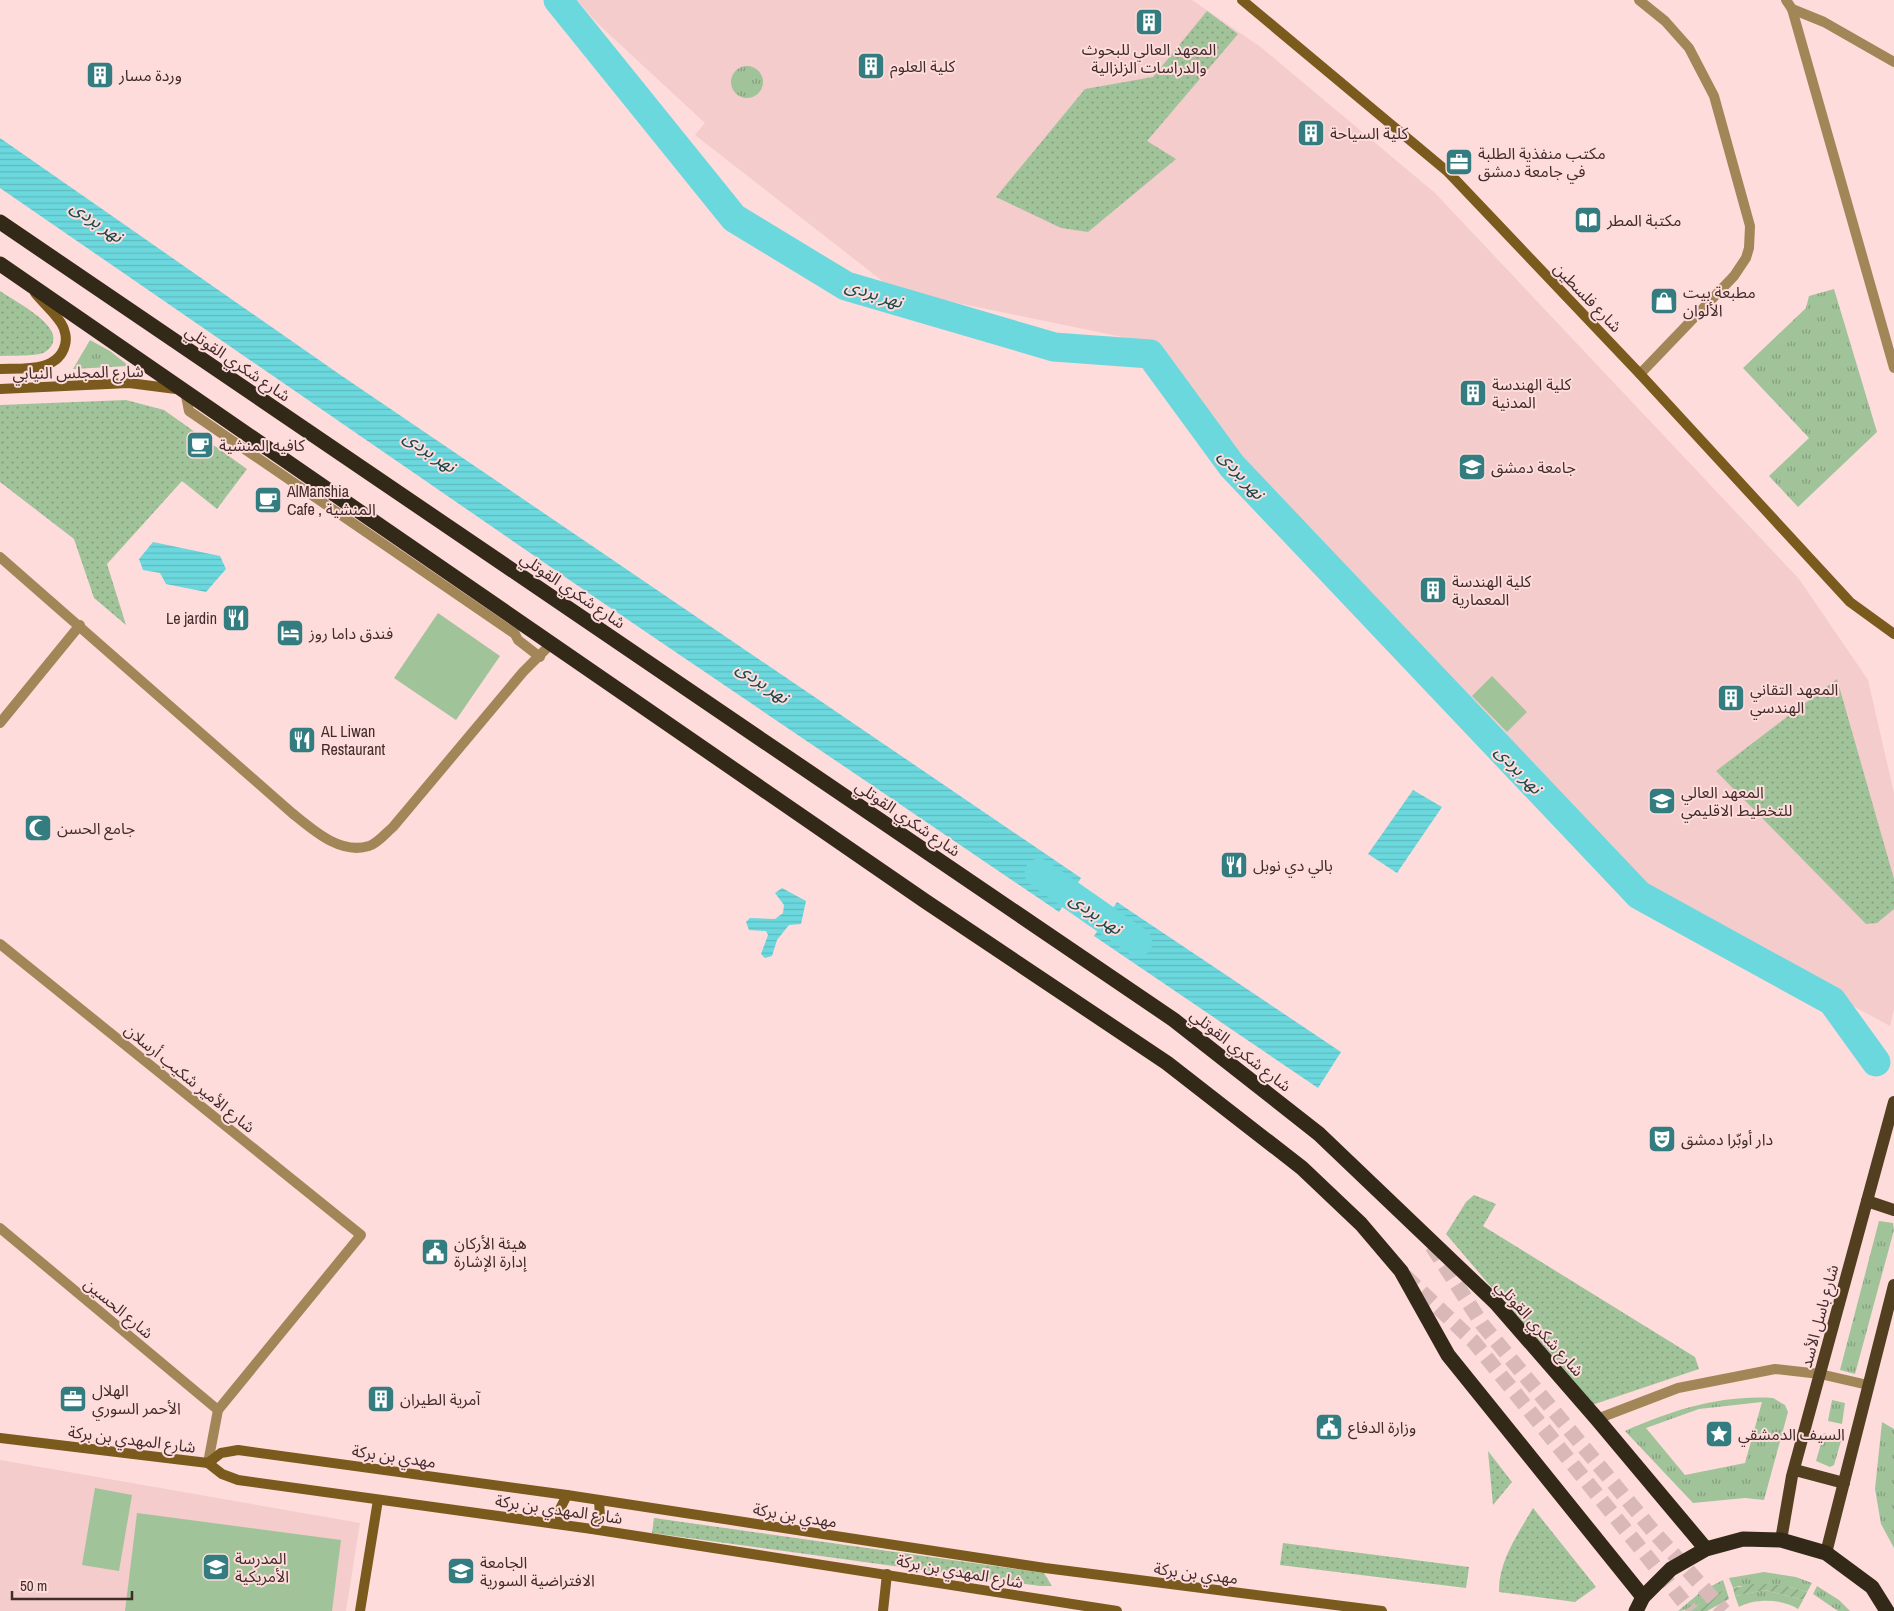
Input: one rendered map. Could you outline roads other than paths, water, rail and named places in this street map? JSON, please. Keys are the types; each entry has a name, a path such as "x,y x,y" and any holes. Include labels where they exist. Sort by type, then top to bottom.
{"highway":[{"name":"شارع شكري القوتلي","path":"0,222 1174,1020 1319,1134 1496,1303 1597,1419 1706,1549"},
{"path":"0,264 925,901 1167,1062 1302,1168 1361,1224 1401,1271 1448,1355 1640,1604 1671,1569 1706,1549 1743,1540 1781,1540 1826,1553 1872,1587 1886,1611"}],"main road":[{"name":"شارع فلسطين","path":"1242,0 1448,172 1640,374 1850,602 1894,634"},
{"name":"شارع المجلس النيابي","path":"0,369 42,367 56,360 65,346 64,330 61,323 24,281"},
{"name":"شارع المجلس النيابي","path":"0,389 129,383 185,391"},
{"name":"شارع باسل الأسد","path":"1781,1540 1794,1470 1894,1102"},
{"path":"1867,1201 1894,1210"},
{"path":"1826,1553 1894,1285"},
{"name":"شارع المهدي بن بركة","path":"0,1438 208,1463 222,1474 238,1480 560,1524 1116,1611"},
{"name":"مهدي بن بركة","path":"208,1463 221,1453 238,1450 567,1495 1053,1570 1382,1611"},
{"path":"1794,1470 1844,1483"},
{"path":"560,1524 560,1509 567,1495"},
{"path":"360,1611 378,1500"},
{"path":"592,1529 600,1516 599,1501"},
{"path":"882,1611 887,1574"}],"street":[{"path":"1639,0 1677,34 1707,79 1725,132 1748,215 1750,237 1746,258 1734,276 1640,374"},
{"path":"1786,0 1792,9 1894,368"},
{"path":"1792,9 1824,22 1894,62"},
{"path":"185,391 189,411 515,634 518,640 540,657"},
{"path":"0,557 80,625 292,813 322,836 347,847 370,846 394,827 523,672 552,643"},
{"path":"0,723 80,625"},
{"name":"شارع الأمير شكيب أرسلان","path":"0,944 361,1234 218,1410"},
{"name":"شارع الحسين","path":"0,1228 218,1410"},
{"path":"1597,1419 1678,1388 1775,1369 1820,1374 1868,1385"},
{"path":"208,1463 218,1410"}],"water":[{"path":"0,138 342,376 1081,878 1059,912 587,592 0,188"},
{"path":"153,542 220,556 226,569 206,592 166,584 160,573 143,570 139,559"},
{"path":"1413,790 1442,807 1397,873 1368,854"},
{"path":"782,888 806,901 801,924 789,925 777,940 772,956 765,958 761,954 768,935 766,931 749,930 746,922 750,918 775,919 783,913 784,905 775,893"},
{"path":"1117,902 1341,1052 1318,1088 1094,936"}],"waterway":[{"name":"نهر بردى","path":"558,0 734,218 846,286 1054,347 1150,354 1232,466 1639,895 1832,1001 1876,1062"},
{"name":"نهر بردى","path":"1039,873 1138,942"}],"tunnel":[{"path":"1432,1246 1482,1324 1653,1531 1724,1611"},
{"path":"1405,1276 1474,1342 1691,1611"}],"place":[{"name":"المعهد العالي للبحوث والدراسات الزلزالية","path":"1149,22"},
{"name":"كلية العلوم","path":"871,66"},
{"name":"وردة مسار","path":"100,75"},
{"name":"كلية السياحة","path":"1311,133"},
{"name":"مكتب منفذية الطلبة في جامعة دمشق","path":"1459,162"},
{"name":"مكتبة المطر","path":"1588,220"},
{"name":"مطبعة بيت الألوان","path":"1664,301"},
{"name":"كلية الهندسة المدنية","path":"1473,393"},
{"name":"كافيه المنشية","path":"200,445"},
{"name":"جامعة دمشق","path":"1472,467"},
{"name":"AlManshia Cafe , المنشية","path":"268,500"},
{"name":"كلية الهندسة المعمارية","path":"1433,590"},
{"name":"Le jardin","path":"236,618"},
{"name":"فندق داما روز","path":"290,633"},
{"name":"المعهد التقاني الهندسي","path":"1731,698"},
{"name":"AL Liwan Restaurant","path":"302,740"},
{"name":"المعهد العالي للتخطيط الاقليمي","path":"1662,801"},
{"name":"جامع الحسن","path":"38,828"},
{"name":"بالي دي نوبل","path":"1234,865"},
{"name":"دار أوبّرا دمشق","path":"1662,1139"},
{"name":"هيئة الأركان إدارة الإشارة","path":"435,1252"},
{"name":"الهلال الأحمر السوري","path":"73,1399"},
{"name":"آمرية الطيران","path":"381,1399"},
{"name":"وزارة الدفاع","path":"1329,1427"},
{"name":"السيف الدمشقي","path":"1719,1434"},
{"name":"المدرسة الأمريكية","path":"216,1567"},
{"name":"الجامعة الافتراضية السورية","path":"461,1571"}]}
